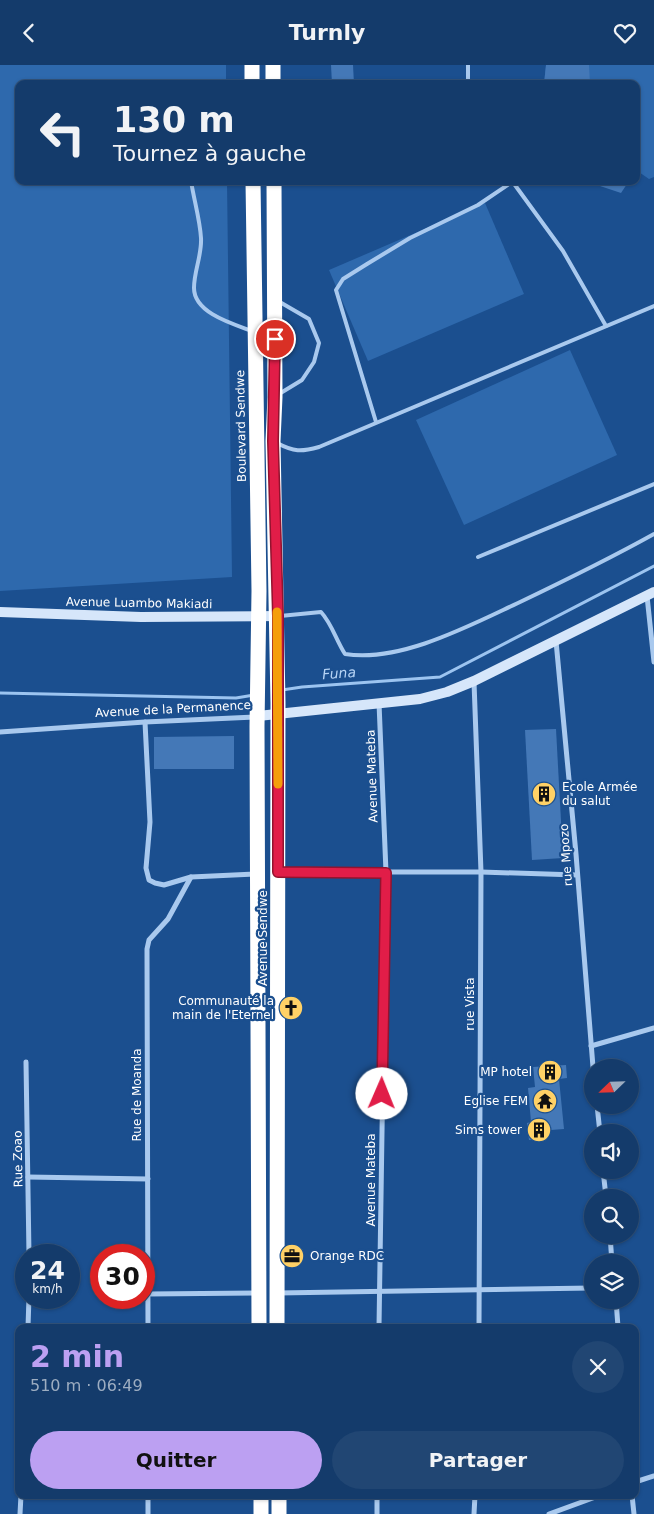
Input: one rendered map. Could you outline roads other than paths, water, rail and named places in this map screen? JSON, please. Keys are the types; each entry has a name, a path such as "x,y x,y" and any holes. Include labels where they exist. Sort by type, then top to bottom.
{"highway":[{"path":"273,65 273,80"},
{"name":"Boulevard Sendwe","path":"253,185 258,671"},
{"path":"274,185 275,397 273,441 278,616"},
{"name":"Avenue Sendwe","path":"276,1324 278,616"},
{"name":"Avenue Sendwe","path":"258,671 259,1324"},
{"path":"259,1298 276,1298"},
{"path":"261,1499 261,1514"},
{"path":"279,1499 279,1514"}],"street":[{"name":"Avenue de la Permanence","path":"0,732 258,716 278,709 420,699 447,692 474,681 651,594"},
{"path":"651,594 654,662"},
{"name":"Avenue Luambo Makiadi","path":"0,612 141,617 278,616"},
{"name":"rue Mpozo","path":"556,641 592,1059"},
{"name":"rue Vista","path":"474,681 481,872 479,1324"},
{"name":"Avenue Mateba","path":"378,703 386,873 379,1324"},
{"path":"145,722 150,822 146,868 148,879 164,885 191,877 258,874"},
{"path":"278,872 481,872 577,875"},
{"name":"Rue de Moanda","path":"148,1244 147,949 149,941 168,919 191,877"},
{"path":"591,1046 654,1027"},
{"name":"Rue Zoao","path":"26,1062 28,1244"},
{"path":"28,1177 148,1179"},
{"path":"276,1298 380,1290 584,1288"},
{"path":"155,1294 259,1298"},
{"path":"28,1324 29,1309"},
{"name":"Rue de Moanda","path":"148,1309 148,1324"},
{"path":"617,1309 618,1324"},
{"path":"639,1481 654,1475"},
{"path":"20,1514 21,1499"},
{"path":"148,1499 148,1514"},
{"path":"377,1499 377,1514"},
{"path":"474,1514 475,1499"},
{"path":"549,1514 590,1499"},
{"path":"632,1499 634,1514"}],"lane":[{"path":"468,65 468,80"},
{"path":"192,185 201,238 194,289 198,301 221,320 255,332"},
{"path":"376,422 352,339 336,295 336,289 343,279 374,259 410,238 478,205 506,185"},
{"path":"515,185 563,251 606,326"},
{"path":"275,300 309,319 319,343 314,362 302,380 275,397"},
{"path":"256,439 273,441 291,450 306,451 319,447 654,306"},
{"path":"478,557 654,484"},
{"path":"278,616 321,612 328,620 345,654 362,657 416,647 479,621 592,568 654,534"}],"waterway":[{"name":"Funa","path":"282,690 440,677 654,566"},
{"name":"Funa","path":"0,693 236,698 254,695"}],"place":[{"name":"Ecole Armée du salut","path":"544,794"},
{"name":"Communauté la main de l'Eternel","path":"291,1008"},
{"name":"MP hotel","path":"550,1072"},
{"name":"Eglise FEM","path":"545,1101"},
{"name":"Sims tower","path":"539,1130"},
{"name":"Orange RDC","path":"292,1256"}]}
